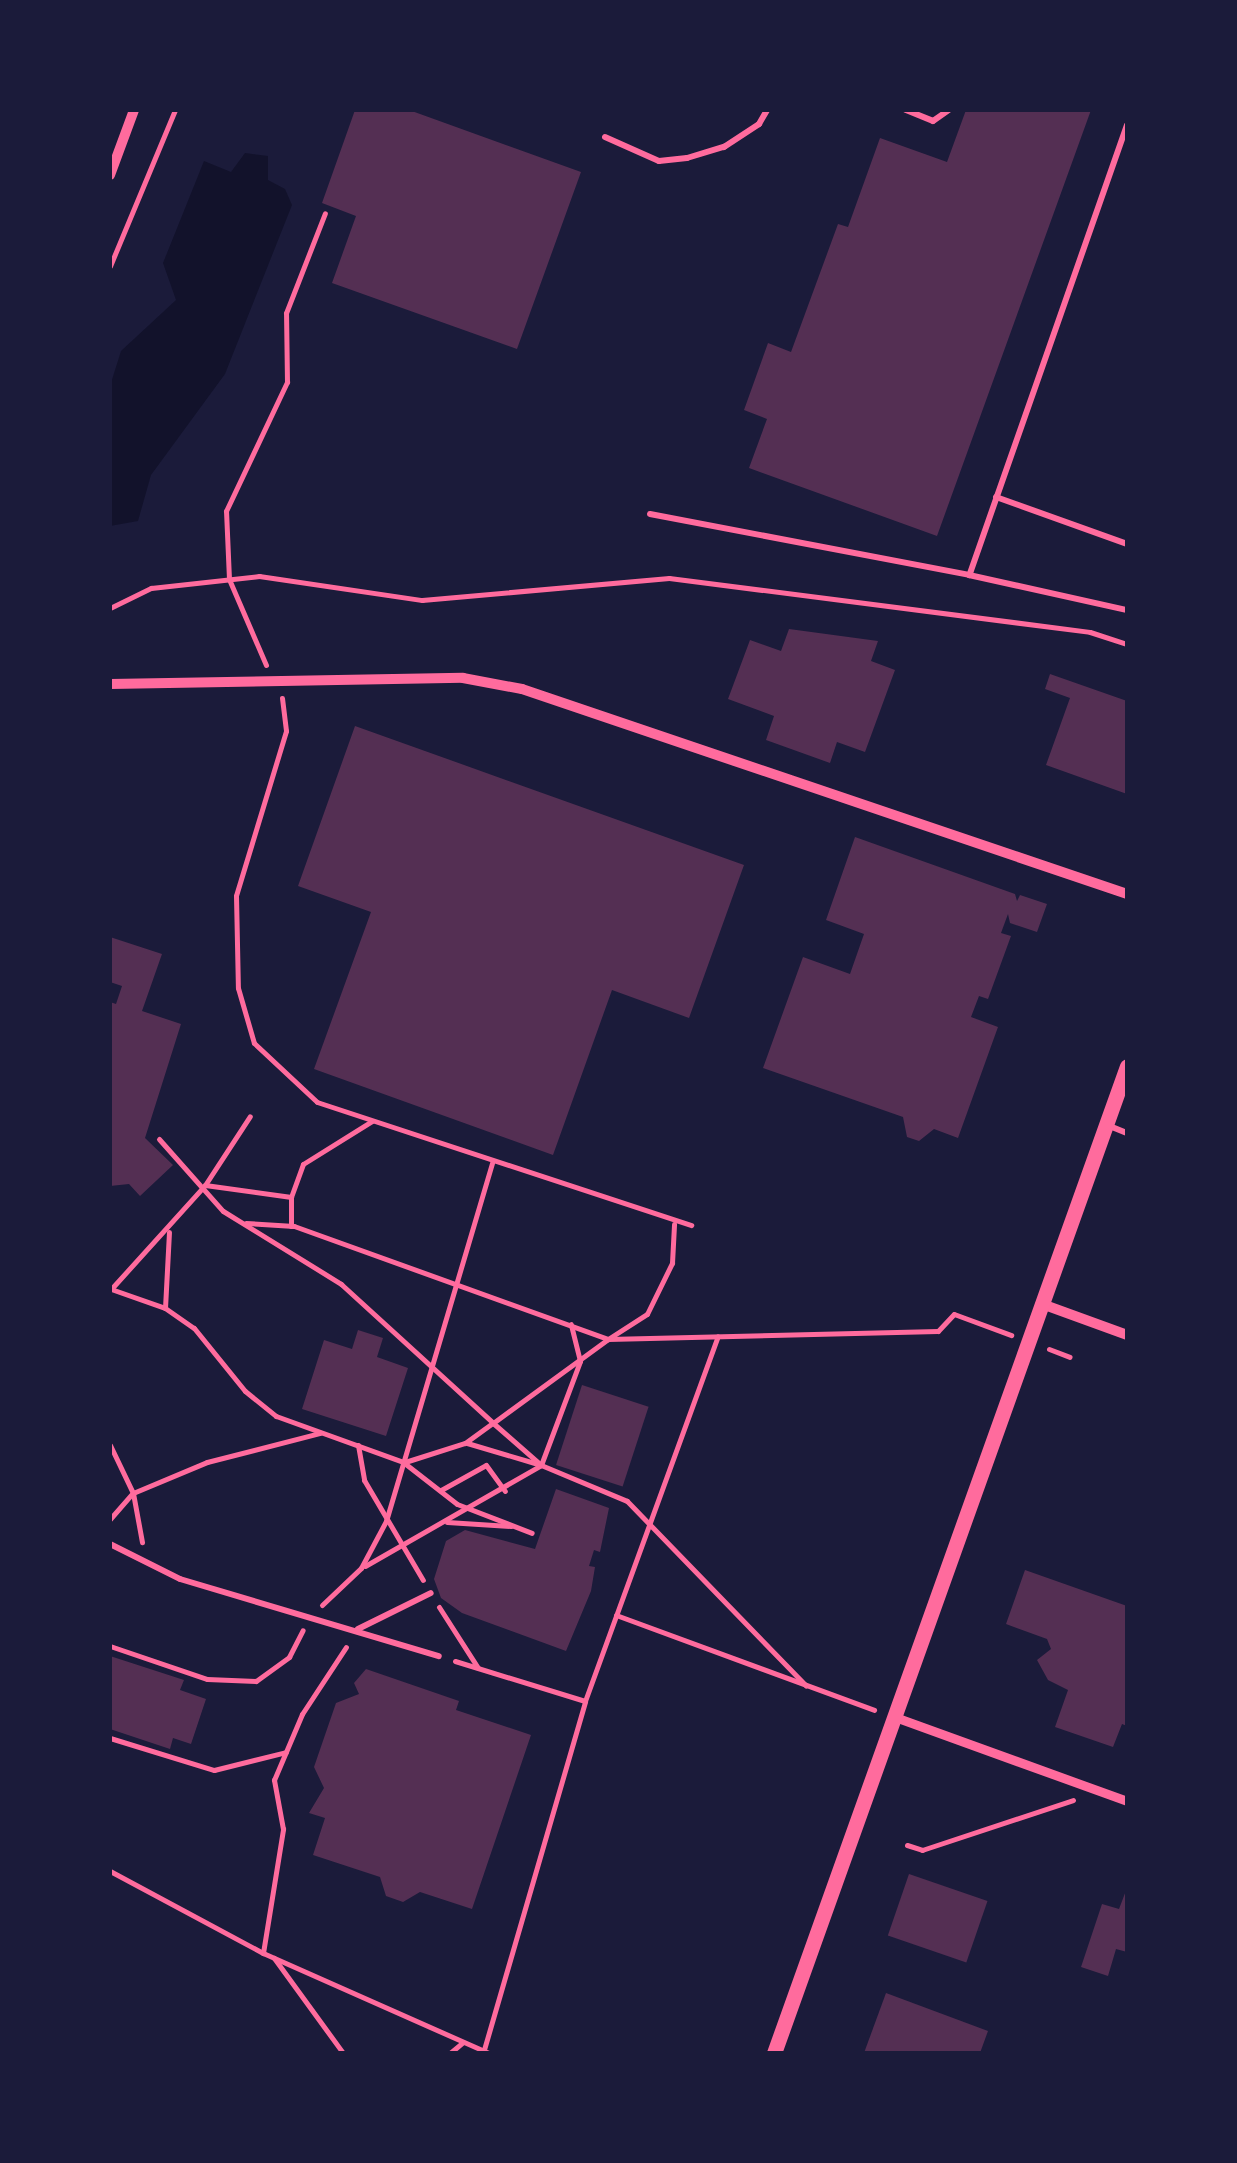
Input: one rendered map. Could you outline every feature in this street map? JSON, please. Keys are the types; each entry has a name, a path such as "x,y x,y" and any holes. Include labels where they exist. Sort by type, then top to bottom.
{"street":[{"path":"110,176 134,110"},
{"path":"110,684 463,678 522,689 1127,894"},
{"path":"774,2053 1127,1066"},
{"path":"1042,1304 1127,1334"},
{"path":"895,1717 1127,1802"}],"lane":[{"path":"604,137 659,161 687,158 724,147 759,124 767,110"},
{"path":"906,110 933,121 950,110"},
{"path":"970,575 1126,130"},
{"path":"996,497 1127,544"},
{"path":"650,514 970,575 1127,610"},
{"path":"1106,1125 1127,1133"},
{"path":"110,1544 147,1564 439,1656"},
{"path":"358,1629 431,1593"}],"path":[{"path":"110,266 175,110"},
{"path":"325,213 286,313 287,382 226,511 229,579 270,679 282,698 286,730 236,896 238,988 254,1044 316,1102 674,1224 691,1225"},
{"path":"110,608 151,588 229,579 299,580 422,600 669,578 1090,632 1127,644"},
{"path":"250,1116 205,1186 111,1290 165,1308 216,1350 266,1408 403,1462 472,1508 532,1533"},
{"path":"291,1226 291,1198 303,1164 372,1121"},
{"path":"159,1138 223,1210 340,1284 541,1465"},
{"path":"360,1568 386,1521 452,1282 492,1162"},
{"path":"205,1186 291,1198"},
{"path":"244,1223 291,1226 608,1340 938,1332 954,1314 1070,1356"},
{"path":"403,1462 465,1443 647,1314 672,1263 674,1224"},
{"path":"165,1308 169,1230"},
{"path":"110,1646 207,1679 256,1682 289,1656 313,1614 360,1568 505,1491 541,1465 580,1361 571,1324"},
{"path":"110,1872 263,1953 484,2052 586,1701 718,1336"},
{"path":"110,1519 133,1493 207,1462 322,1432"},
{"path":"465,1443 541,1465 627,1501 806,1686"},
{"path":"110,1445 133,1493 147,1564"},
{"path":"358,1445 364,1480 399,1547 478,1668"},
{"path":"441,1490 486,1464 505,1491"},
{"path":"446,1522 514,1526"},
{"path":"616,1615 895,1717"},
{"path":"263,1953 283,1829 274,1780 302,1714 358,1629"},
{"path":"439,1656 586,1701"},
{"path":"110,1738 214,1770 286,1752"},
{"path":"906,1845 922,1850 1099,1792"},
{"path":"274,1958 343,2053"},
{"path":"450,2053 463,2042"}],"shaded area":[{"path":"245,153 268,156 268,180 285,189 292,205 225,374 151,475 138,521 110,526 110,386 121,351 176,300 163,263 204,161 231,172"}],"building":[{"path":"355,110 409,110 581,172 517,349 332,283 356,216 322,203"},
{"path":"966,110 1091,110 937,536 749,468 767,419 744,410 768,343 791,352 838,224 848,227 880,138 947,162"},
{"path":"789,629 878,641 871,661 895,670 865,752 837,742 830,763 766,740 774,716 728,699 750,640 781,651"},
{"path":"1050,674 1127,701 1127,794 1046,765 1070,698 1045,689"},
{"path":"355,726 744,865 689,1018 612,990 553,1155 314,1069 371,912 298,886"},
{"path":"855,837 1015,894 1017,901 1020,895 1047,904 1037,932 1010,923 1008,914 1001,933 1011,936 988,999 979,996 971,1017 998,1027 958,1138 934,1129 919,1141 907,1137 903,1117 763,1068 803,957 850,974 864,934 826,920"},
{"path":"110,937 162,954 142,1011 181,1024 145,1138 173,1165 140,1196 129,1184 110,1186 110,1002 116,1004 122,986 110,982"},
{"path":"358,1330 383,1338 377,1357 408,1368 386,1436 302,1409 324,1340 352,1349"},
{"path":"582,1385 649,1407 623,1487 556,1465"},
{"path":"556,1489 609,1508 600,1552 594,1550 589,1566 595,1567 591,1591 566,1651 462,1613 441,1598 434,1579 446,1541 465,1530 535,1549"},
{"path":"1025,1570 1127,1606 1127,1726 1122,1724 1113,1747 1055,1727 1068,1690 1048,1680 1037,1660 1051,1649 1047,1639 1006,1624"},
{"path":"110,1656 184,1680 180,1690 206,1699 191,1744 173,1738 170,1749 110,1729"},
{"path":"366,1669 459,1701 456,1710 531,1735 472,1909 420,1892 403,1902 386,1896 380,1877 313,1855 325,1818 309,1813 324,1788 314,1767 336,1703 359,1694 354,1683"},
{"path":"909,1874 987,1901 966,1962 888,1935"},
{"path":"1127,1888 1127,1952 1116,1949 1108,1976 1081,1967 1102,1904 1119,1909"},
{"path":"886,1993 988,2031 980,2053 864,2053"}]}
